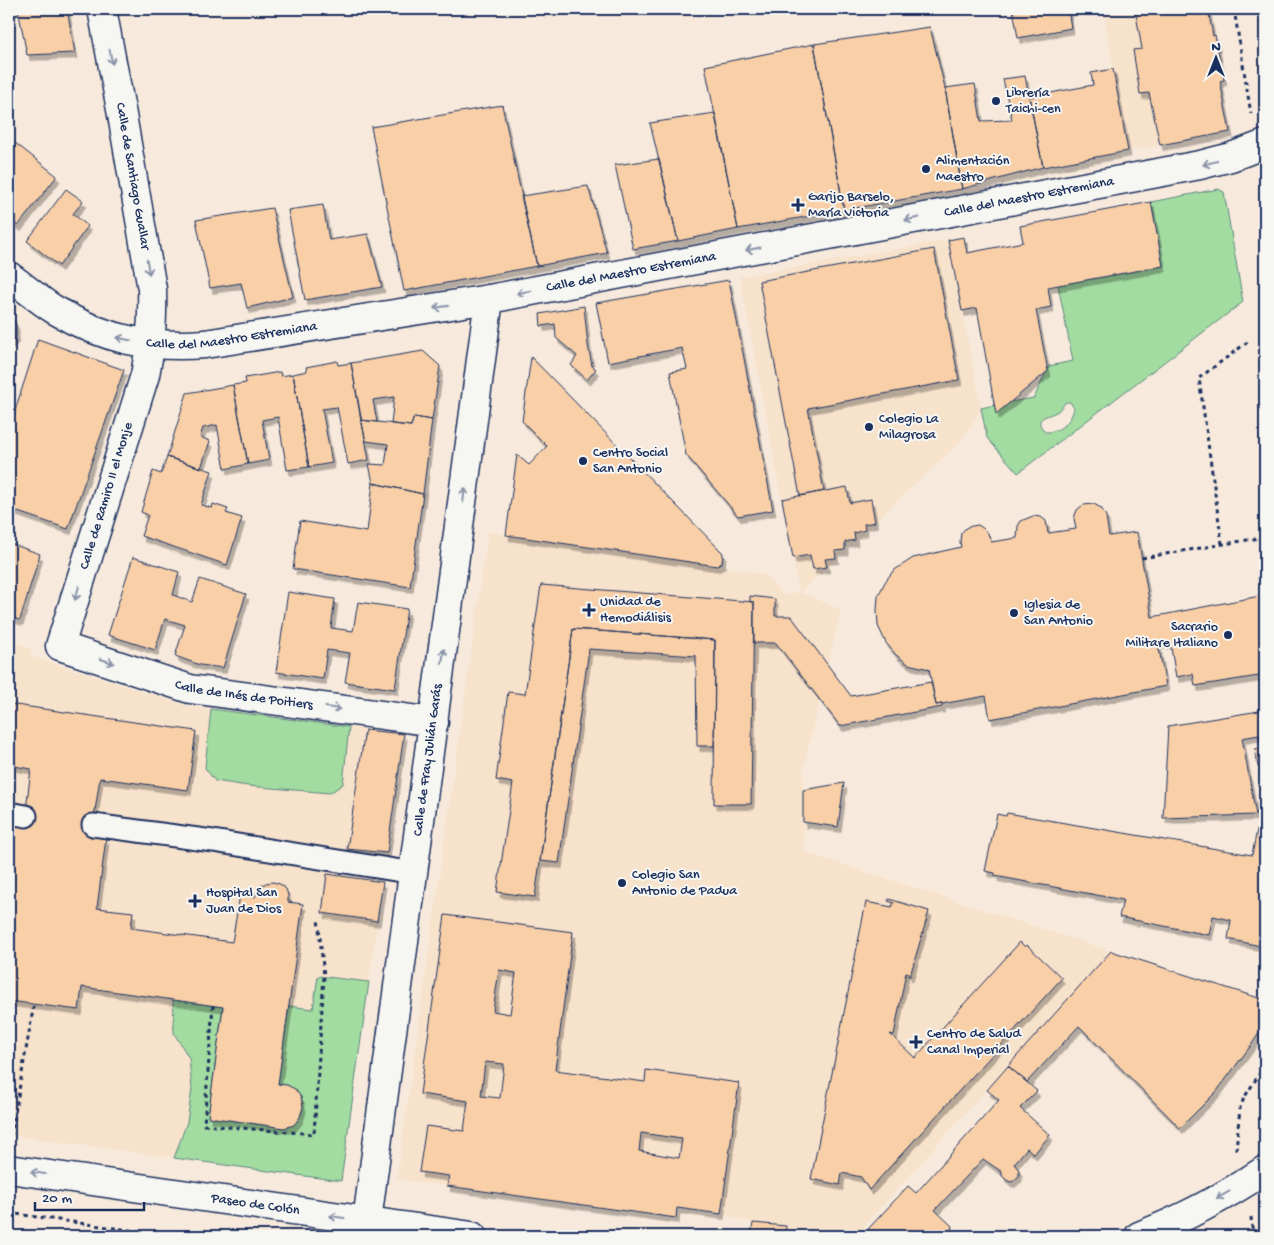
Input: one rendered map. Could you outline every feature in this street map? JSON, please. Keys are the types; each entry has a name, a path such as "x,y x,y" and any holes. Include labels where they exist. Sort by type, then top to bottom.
{"street":[{"name":"Calle de Santiago Guallar","path":"102,9 152,290 153,316 150,345"},
{"name":"Calle del Maestro Estremiana","path":"9,276 54,309 86,326 118,338 150,345 179,346 205,344 489,299 1200,165 1231,157 1259,133"},
{"name":"Calle de Fray Julián Garás","path":"367,1221 489,299"},
{"name":"Calle de Ramiro II el Monje","path":"60,646 145,375 150,345"},
{"name":"Calle de Inés de Poitiers","path":"60,646 190,689 434,722"},
{"name":"Paseo de Colón","path":"9,1169 472,1236"},
{"path":"1139,1236 1179,1218 1265,1170"}],"lane":[{"path":"93,825 213,841 414,873"}],"path":[{"path":"1234,9 1259,133"},
{"path":"1263,186 1265,196"},
{"path":"1222,544 1199,378 1249,341"},
{"path":"1142,558 1265,536"},
{"path":"213,1005 204,1125 314,1134 324,976 318,919"},
{"path":"11,1136 34,1004"},
{"path":"1236,1154 1240,1108 1244,1098 1265,1065"},
{"path":"9,1213 171,1236"},
{"path":"1253,1230 1253,1236"}],"shaded area":[{"path":"1103,9 1208,9 1224,80 1220,81 1230,132 1128,151"},
{"name":"Colegio San Antonio de Padua","path":"948,240 982,411 960,442 800,592 841,610 803,769 804,852 1111,951 855,1236 785,1236 786,1226 753,1223 721,1214 677,1208 676,1218 397,1179 488,532 766,575 783,595 799,592 740,277"},
{"name":"Hospital San Juan de Dios","path":"9,640 32,649 30,656 191,707 404,734 341,1181 9,1135"}],"green space":[{"path":"1218,189 1224,192 1243,302 1018,473 987,438 981,408 995,405 997,413 1010,402 1034,398 1049,366 1073,361 1058,285 1163,266 1151,202","holes":["1066,402 1070,402 1074,408 1068,422 1060,428 1045,432 1041,427 1041,420 1058,411"]},
{"path":"211,709 349,727 343,784 330,793 248,786 215,781 205,768"},
{"path":"318,976 369,982 341,1181 174,1158 187,1122 192,1089 189,1058 174,1033 173,1000 223,1007 208,1117 284,1128 299,1117 303,1104 296,1091 278,1084 289,1006 313,1009"}],"building":[{"path":"18,9 67,9 75,53 27,55"},
{"path":"1013,9 1068,9 1071,28 1018,38"},
{"path":"1135,9 1208,9 1224,80 1220,81 1230,132 1160,145 1149,93 1140,94 1133,50 1142,49"},
{"path":"930,27 945,88 962,189 844,210 814,44"},
{"path":"814,44 844,210 738,229 705,66"},
{"path":"1113,69 1128,151 1043,167 1029,97 1093,85 1091,73"},
{"path":"1025,76 1043,167 962,189 945,88 975,84 981,121 1012,120 1003,79"},
{"path":"502,105 537,266 404,291 371,127"},
{"path":"715,113 738,229 678,241 650,123"},
{"path":"9,138 57,176 18,226 9,219"},
{"path":"659,159 678,241 633,249 615,165"},
{"path":"588,186 607,253 537,266 521,196"},
{"path":"66,189 83,201 73,214 88,226 59,266 27,241"},
{"path":"1151,202 1163,266 1048,287 1051,307 1036,310 1048,371 996,414 977,308 962,311 948,240 964,237 967,253 1023,242 1020,226"},
{"path":"323,205 329,240 368,234 382,287 305,300 288,210"},
{"path":"272,208 293,297 247,308 241,283 210,288 196,220"},
{"path":"934,249 959,380 808,408 824,491 800,496 759,281"},
{"path":"729,280 773,510 738,516 686,455 670,372 687,369 682,348 608,362 596,303"},
{"path":"584,306 592,366 596,369 587,380 571,365 577,356 556,338 555,324 541,326 540,314"},
{"path":"9,310 16,325 16,337 9,344"},
{"path":"38,339 124,370 68,529 9,509 9,429"},
{"path":"423,351 440,366 432,420 414,417 411,426 391,424 394,397 373,400 377,422 361,420 351,363"},
{"name":"Centro Social San Antonio","path":"531,357 723,553 722,563 717,566 506,535 517,455 529,465 547,446 522,421"},
{"path":"337,361 338,365 351,363 369,460 348,464 337,407 322,409 332,463 309,467 293,374 307,371 306,367"},
{"path":"280,372 281,376 293,374 309,467 287,470 278,417 262,420 269,460 248,464 233,385 246,383 245,378"},
{"path":"233,385 248,464 225,469 217,425 203,428 200,437 210,441 201,468 167,457 187,393"},
{"path":"414,417 432,420 423,494 373,483 369,464 385,465 388,444 366,441 361,420 411,426"},
{"path":"167,457 212,471 201,505 212,508 213,504 228,509 226,513 242,518 227,565 141,536 148,515 141,512 153,471 161,474"},
{"path":"373,483 423,494 410,587 293,569 300,521 367,532"},
{"path":"847,487 850,503 871,499 875,522 864,524 865,530 854,533 855,540 845,542 845,550 835,551 836,558 825,559 827,567 813,569 810,555 793,558 782,499"},
{"name":"Iglesia de San Antonio","path":"1094,504 1101,508 1106,516 1109,536 1137,532 1152,617 1265,595 1265,675 1195,686 1193,674 1176,677 1170,642 1158,644 1166,686 990,719 986,696 936,705 929,669 908,664 896,655 886,643 878,626 878,596 893,571 913,558 961,547 961,533 967,527 978,525 988,533 991,542 1017,538 1018,526 1021,521 1033,516 1041,517 1046,521 1048,533 1076,529 1074,518 1077,510 1083,505"},
{"path":"9,543 40,554 20,620 9,617"},
{"path":"133,557 179,572 173,595 192,602 200,579 246,594 223,668 200,665 175,656 185,625 165,619 155,650 108,635"},
{"path":"541,585 754,602 751,804 714,804 715,640 573,629 535,897 497,892 513,783 496,780 508,692 525,694"},
{"path":"288,592 335,599 331,628 353,631 358,602 407,609 395,689 345,682 350,653 327,650 323,679 276,672"},
{"path":"750,596 775,599 775,616 791,616 851,696 931,682 936,705 942,704 942,707 840,726 776,643 754,643 754,602 750,602"},
{"path":"573,629 715,640 714,746 697,746 696,656 589,649 559,863 540,861"},
{"path":"9,704 196,731 188,790 100,778 91,837 106,838 97,908 133,912 131,928 232,942 240,895 255,897 259,887 273,882 280,884 286,889 288,902 303,904 278,1084 287,1085 295,1089 301,1097 303,1107 300,1117 294,1125 284,1128 208,1117 223,1007 82,987 79,1010 9,1001 9,824 24,826 31,769 9,765"},
{"path":"1265,710 1265,766 1258,767 1255,749 1261,748 1259,735 1242,738 1256,815 1163,818 1168,726"},
{"path":"365,730 404,734 387,853 347,849"},
{"path":"844,783 838,827 803,822 803,790"},
{"path":"1007,813 1252,855 1257,830 1265,831 1265,947 1228,939 1231,920 1213,916 1209,935 1119,917 1123,900 995,876 995,873 985,871 997,814 1006,816"},
{"path":"327,874 383,882 377,921 322,913"},
{"path":"889,899 929,911 910,976 906,972 894,1035 890,1034 915,1058 1020,942 1025,947 1027,945 1062,978 869,1190 861,1177 842,1173 840,1185 811,1179 866,902 892,907 894,903 888,901"},
{"path":"445,915 573,932 555,1070 645,1082 646,1070 739,1083 721,1214 677,1208 676,1218 447,1186 449,1176 419,1172 426,1126 464,1131 468,1101 420,1094","holes":["499,970 516,973 510,1014 493,1011","485,1062 504,1064 500,1098 481,1096","641,1133 682,1139 679,1158 639,1151"]},
{"path":"1111,951 1265,1000 1265,1024 1252,1044 1217,1091 1180,1128 1079,1026 1027,1082 1008,1066"},
{"path":"1008,1066 1037,1091 1020,1108 1050,1135 1034,1154 1027,1148 1014,1164 1019,1170 1019,1176 1012,1182 1008,1181 1002,1176 1002,1172 983,1159 935,1210 952,1226 949,1236 866,1236 869,1228 908,1186 916,1193 999,1100 987,1090"},
{"path":"753,1223 786,1226 785,1236 751,1236"}],"place":[{"name":"Librería Taichi-cen","path":"996,101"},
{"name":"Alimentación Maestro","path":"926,169"},
{"name":"Garijo Barselo, María Victoria","path":"798,205"},
{"name":"Colegio La Milagrosa","path":"869,427"},
{"name":"Centro Social San Antonio","path":"583,461"},
{"name":"Unidad de Hemodiálisis","path":"589,610"},
{"name":"Iglesia de San Antonio","path":"1014,613"},
{"name":"Sacrario Militare Italiano","path":"1228,635"},
{"name":"Colegio San Antonio de Padua","path":"622,883"},
{"name":"Hospital San Juan de Dios","path":"195,901"},
{"name":"Centro de Salud Canal Imperial","path":"916,1042"}]}
